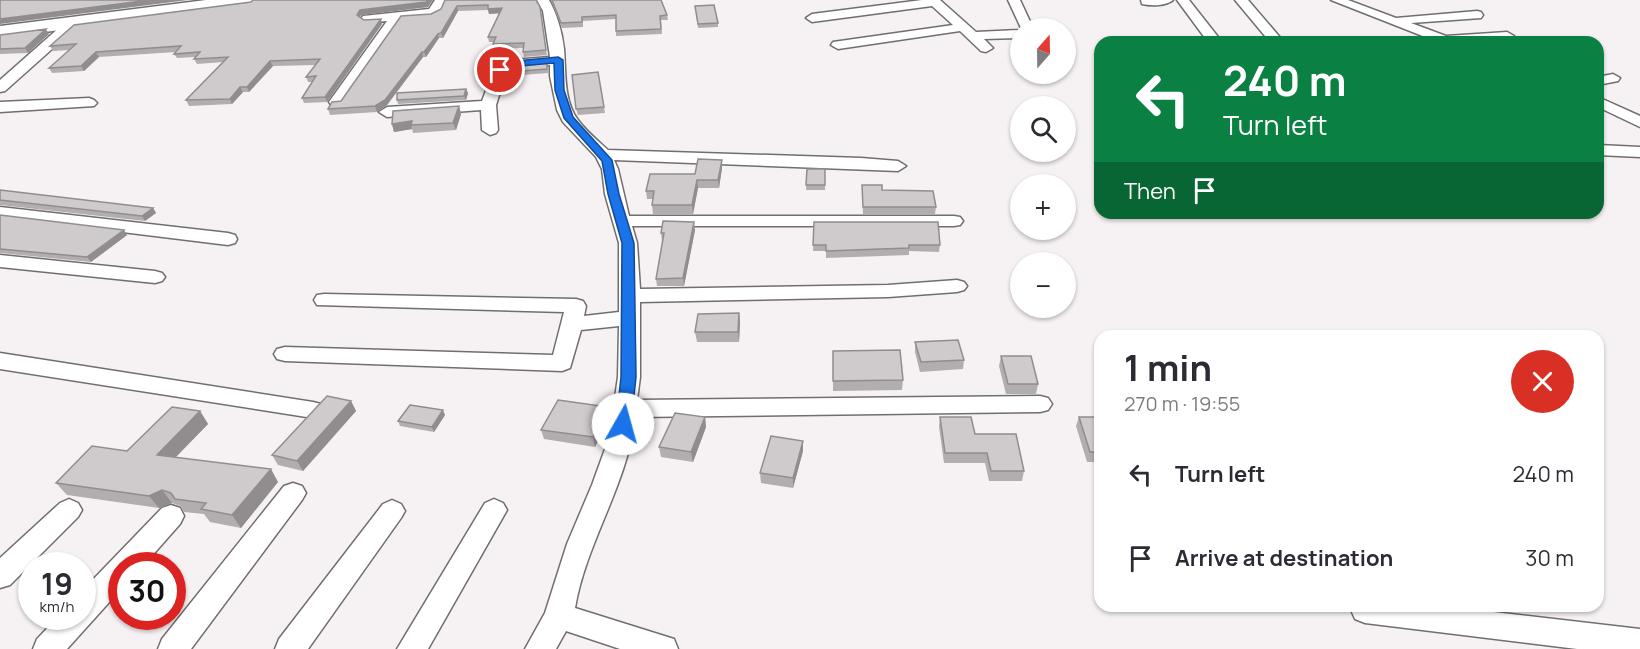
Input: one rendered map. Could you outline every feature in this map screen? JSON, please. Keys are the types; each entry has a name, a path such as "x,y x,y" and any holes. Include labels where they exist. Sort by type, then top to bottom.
{"main road":[{"path":"0,32 247,0"}],"street":[{"path":"367,19 432,12 437,9 441,0"},
{"path":"540,649 559,616 562,599 580,544 605,485 621,438 626,409 630,307 628,243 614,194 610,169 603,155 569,118 559,90 558,60 549,11 543,0"},
{"path":"1014,0 1022,18"},
{"path":"1146,1 1167,0"},
{"path":"1183,0 1210,36"},
{"path":"1240,0 1272,36"},
{"path":"1339,1 1371,0"},
{"path":"812,18 934,1 986,48"},
{"path":"1339,1 1433,36"},
{"path":"1392,21 1478,15"},
{"path":"336,102 397,16"},
{"path":"0,88 74,22"},
{"path":"838,45 967,32 1010,34"},
{"path":"490,130 488,105 501,67 558,60"},
{"path":"1604,80 1613,78"},
{"path":"0,107 89,103"},
{"path":"1604,104 1640,122"},
{"path":"387,112 488,105"},
{"path":"1604,150 1640,152"},
{"path":"603,155 678,159 840,161 898,166"},
{"path":"0,212 228,239"},
{"path":"622,221 954,221"},
{"path":"0,261 155,278"},
{"path":"572,324 630,307 957,286"},
{"path":"285,354 562,363 576,306 324,300"},
{"path":"0,361 313,410"},
{"path":"626,409 1040,404"},
{"path":"173,649 293,493"},
{"path":"0,576 69,510"},
{"path":"412,649 494,510"},
{"path":"290,649 392,511"},
{"path":"138,552 171,516"},
{"path":"96,596 108,584"},
{"path":"1382,612 1640,643"},
{"path":"559,616 663,649"},
{"path":"48,649 65,630"}],"building":[{"path":"0,0 150,0 0,19"},
{"path":"253,0 428,0 360,10 357,15 364,20 381,19 325,97 302,98 316,76 306,77 320,59 270,61 247,87 240,87 230,99 186,100 228,57 194,59 200,52 174,54 181,46 96,52 81,66 49,68 76,44 50,46 74,25"},
{"path":"445,0 536,0 540,7 546,50 523,52 524,43 493,44 496,37 488,37 502,8 488,9 488,5 457,6 441,33 422,52 385,100 375,106 328,109 332,102 341,101 401,16 431,14 441,9"},
{"path":"552,0 661,0 667,15 660,16 661,29 616,31 616,15 582,17 582,22 561,23"},
{"path":"714,5 718,23 698,24 695,6"},
{"path":"46,29 25,48 0,49 0,35"},
{"path":"547,63 547,69 521,71 522,66"},
{"path":"598,72 604,107 576,109 572,75"},
{"path":"466,89 464,96 397,100 397,93"},
{"path":"459,106 453,123 411,125 412,121 392,124 393,111"},
{"path":"698,159 722,160 718,180 697,180 692,205 652,205 654,191 646,191 650,174 695,174"},
{"path":"807,169 825,169 825,185 806,185"},
{"path":"862,185 882,185 882,190 933,191 936,207 863,207"},
{"path":"0,190 153,208 142,216 0,200"},
{"path":"0,215 124,230 87,257 0,249"},
{"path":"663,221 694,222 683,278 656,279 664,233 661,233"},
{"path":"814,222 938,222 940,245 826,251 826,245 813,245"},
{"path":"739,313 738,332 695,332 698,314"},
{"path":"958,340 964,360 921,362 915,342"},
{"path":"900,350 903,380 833,381 833,351"},
{"path":"1001,356 1031,356 1038,384 1008,384"},
{"path":"327,396 351,401 297,461 272,455"},
{"path":"558,400 608,407 593,437 541,430"},
{"path":"410,405 443,410 432,427 398,421"},
{"path":"172,407 200,411 157,455 271,469 232,515 201,509 206,503 175,499 171,493 162,490 149,496 56,483 92,446 127,451"},
{"path":"675,413 705,417 691,452 659,447"},
{"path":"940,417 971,417 975,434 1016,434 1024,471 991,471 987,453 945,453"},
{"path":"1079,417 1094,417 1094,452 1090,452"},
{"path":"771,436 803,441 793,478 760,473"}],"route":[{"path":"500,70 506,65 558,60 559,90 569,118 607,160 628,243 629,377 623,424"}]}
